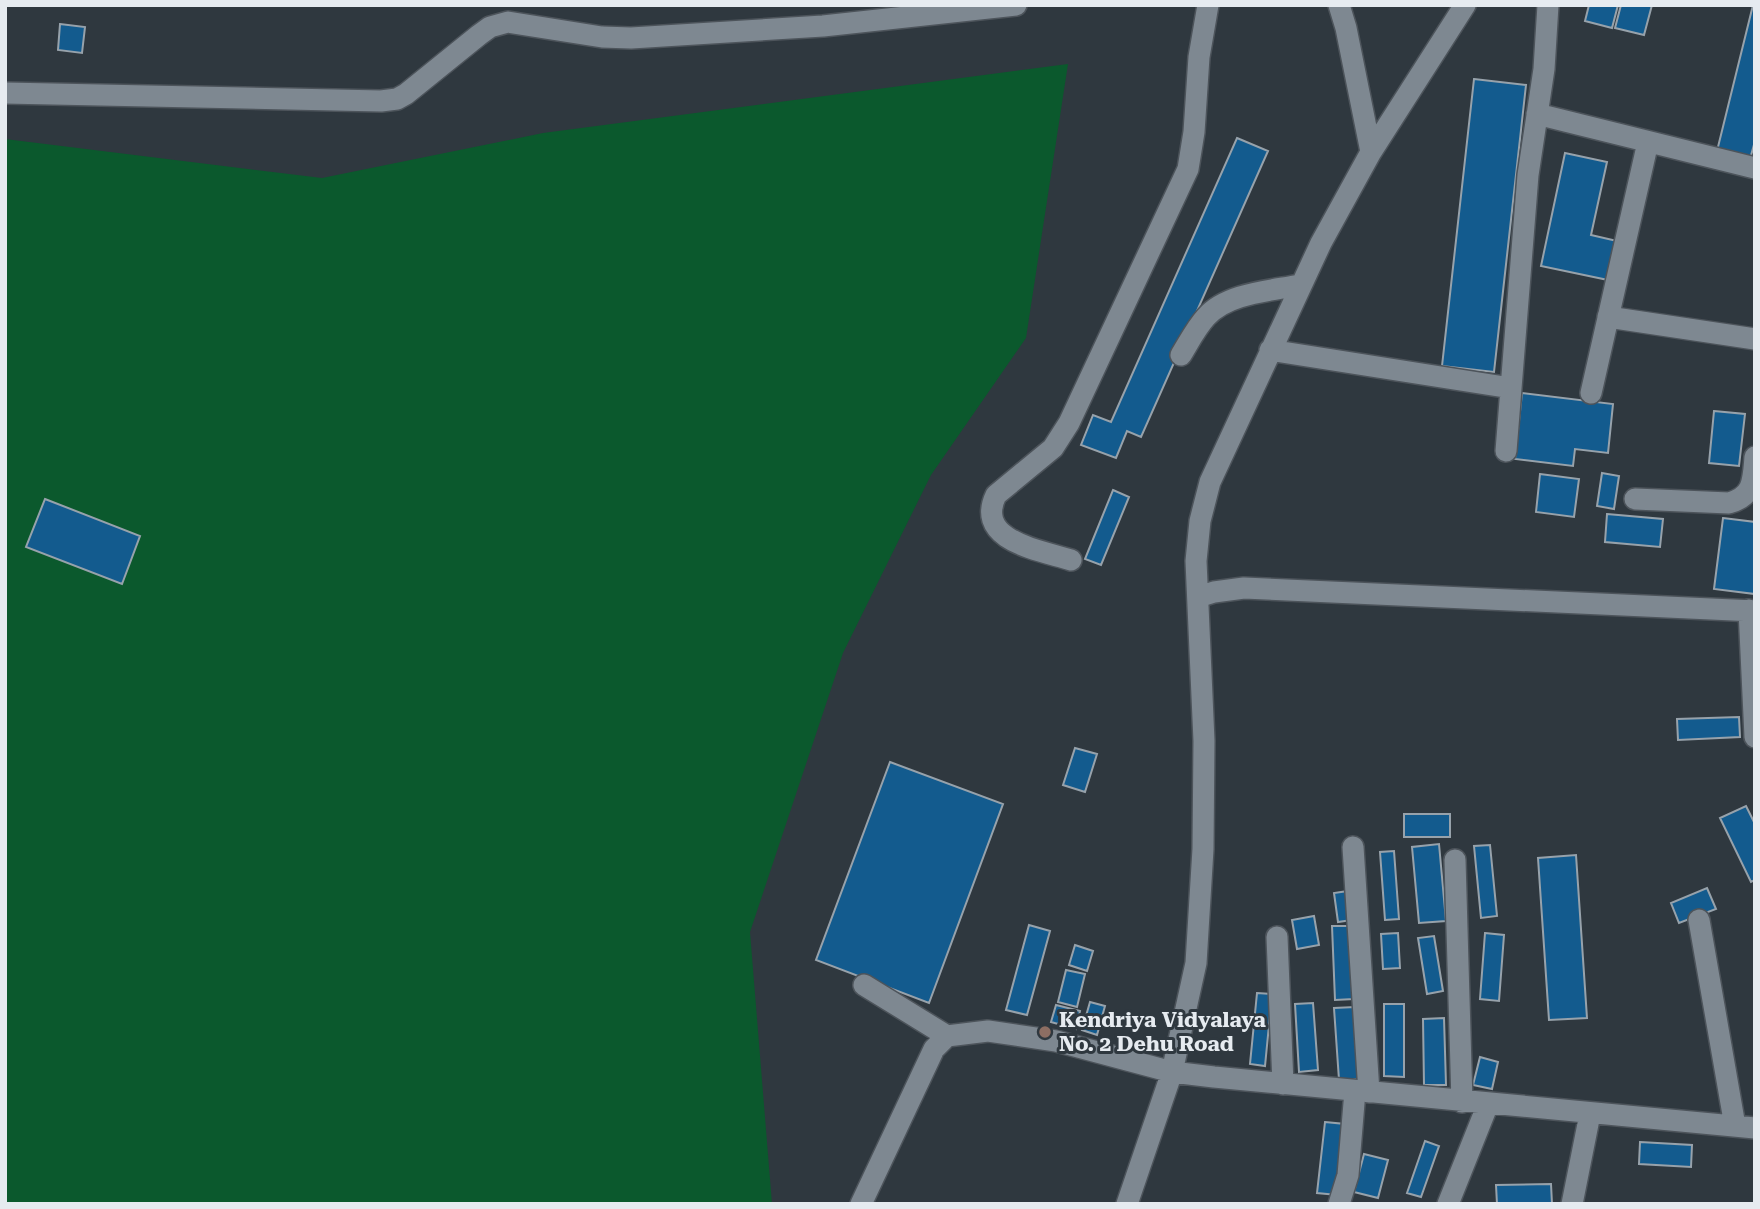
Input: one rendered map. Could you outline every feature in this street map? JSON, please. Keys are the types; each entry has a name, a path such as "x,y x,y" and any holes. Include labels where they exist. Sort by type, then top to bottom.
{"lane":[{"path":"5,93 381,101 397,99 490,27 508,22 602,37 631,38 823,26 1016,5"},
{"path":"1071,561 1001,535 991,518 991,505 996,495 1053,448 1069,422 1146,255 1181,187 1192,151 1199,57 1208,6 1202,5"},
{"path":"1339,5 1371,152"},
{"path":"1126,1204 1172,1072 1196,962 1203,849 1204,741 1196,561 1200,521 1210,482 1300,285 1371,152 1465,5"},
{"path":"1506,451 1528,175 1544,69 1548,5"},
{"path":"1537,114 1755,168"},
{"path":"1591,393 1648,142"},
{"path":"1181,355 1207,315 1219,306 1231,300 1300,285"},
{"path":"1608,317 1755,339"},
{"path":"1270,350 1511,388"},
{"path":"1635,499 1729,503 1741,500 1754,479 1755,457"},
{"path":"1198,597 1244,588 1752,610 1755,737"},
{"path":"1339,1204 1348,1175 1362,1092 1353,847"},
{"path":"1455,860 1462,1102"},
{"path":"861,1204 933,1049 947,1036 988,1031 1056,1041 1172,1072 1462,1102 1745,1127 1699,920"},
{"path":"1277,937 1283,1084"},
{"path":"864,985 947,1036"},
{"path":"1448,1204 1488,1104"},
{"path":"1572,1204 1590,1114"}],"green space":[{"path":"1068,64 1026,338 931,475 843,653 750,932 772,1204 5,1204 5,139 322,178 543,133"}],"building":[{"path":"1589,5 1618,5 1612,28 1585,21"},
{"path":"1621,5 1652,5 1644,35 1615,28"},
{"path":"1753,5 1755,141 1750,159 1717,151"},
{"path":"60,24 85,27 82,53 58,50"},
{"path":"1474,79 1526,85 1494,372 1442,366"},
{"path":"1237,138 1268,151 1141,437 1127,431 1116,458 1081,445 1093,415 1111,422"},
{"path":"1565,153 1607,162 1591,235 1617,241 1608,280 1541,266"},
{"path":"1522,393 1613,404 1608,453 1575,449 1573,466 1515,459"},
{"path":"1714,411 1745,414 1739,466 1709,463"},
{"path":"1602,473 1619,476 1614,509 1597,506"},
{"path":"1540,474 1579,479 1574,517 1536,512"},
{"path":"1113,490 1129,497 1101,565 1085,559"},
{"path":"45,499 140,536 122,584 26,547"},
{"path":"1607,514 1663,519 1660,547 1605,542"},
{"path":"1723,518 1755,522 1755,594 1714,589"},
{"path":"1739,717 1740,737 1678,740 1677,719"},
{"path":"1075,748 1097,754 1085,792 1063,785"},
{"path":"890,762 1003,804 929,1003 816,960"},
{"path":"1746,806 1755,824 1755,880 1751,882 1720,818"},
{"path":"1404,814 1450,814 1450,837 1404,837"},
{"path":"1439,844 1446,921 1419,923 1412,847"},
{"path":"1490,845 1497,916 1481,918 1474,846"},
{"path":"1394,851 1399,919 1385,920 1380,852"},
{"path":"1576,855 1587,1018 1549,1020 1538,858"},
{"path":"1707,888 1716,909 1679,923 1671,903"},
{"path":"1348,891 1352,920 1338,922 1334,893"},
{"path":"1314,916 1319,945 1297,949 1292,920"},
{"path":"1029,925 1050,931 1027,1015 1006,1010"},
{"path":"1332,926 1352,926 1354,999 1335,1000"},
{"path":"1398,933 1400,968 1383,969 1381,934"},
{"path":"1485,933 1504,935 1499,1001 1480,999"},
{"path":"1434,936 1443,991 1427,994 1418,938"},
{"path":"1075,945 1093,951 1087,971 1069,965"},
{"path":"1066,970 1085,974 1077,1007 1058,1002"},
{"path":"1257,993 1272,994 1265,1066 1250,1064"},
{"path":"1090,1002 1105,1006 1097,1035 1082,1030"},
{"path":"1313,1003 1318,1070 1299,1072 1295,1004"},
{"path":"1384,1004 1404,1004 1404,1077 1384,1076"},
{"path":"1056,1005 1080,1011 1076,1029 1051,1022"},
{"path":"1355,1007 1360,1079 1339,1080 1334,1008"},
{"path":"1444,1018 1446,1085 1424,1085 1423,1019"},
{"path":"1480,1057 1498,1062 1492,1089 1473,1085"},
{"path":"1325,1122 1345,1124 1337,1195 1317,1193"},
{"path":"1425,1141 1439,1146 1421,1197 1407,1193"},
{"path":"1640,1142 1692,1145 1691,1167 1639,1164"},
{"path":"1364,1154 1388,1160 1378,1198 1354,1192"},
{"path":"1551,1184 1552,1204 1497,1204 1496,1185"}],"place":[{"name":"Kendriya Vidyalaya No. 2 Dehu Road","path":"1045,1032"}]}
